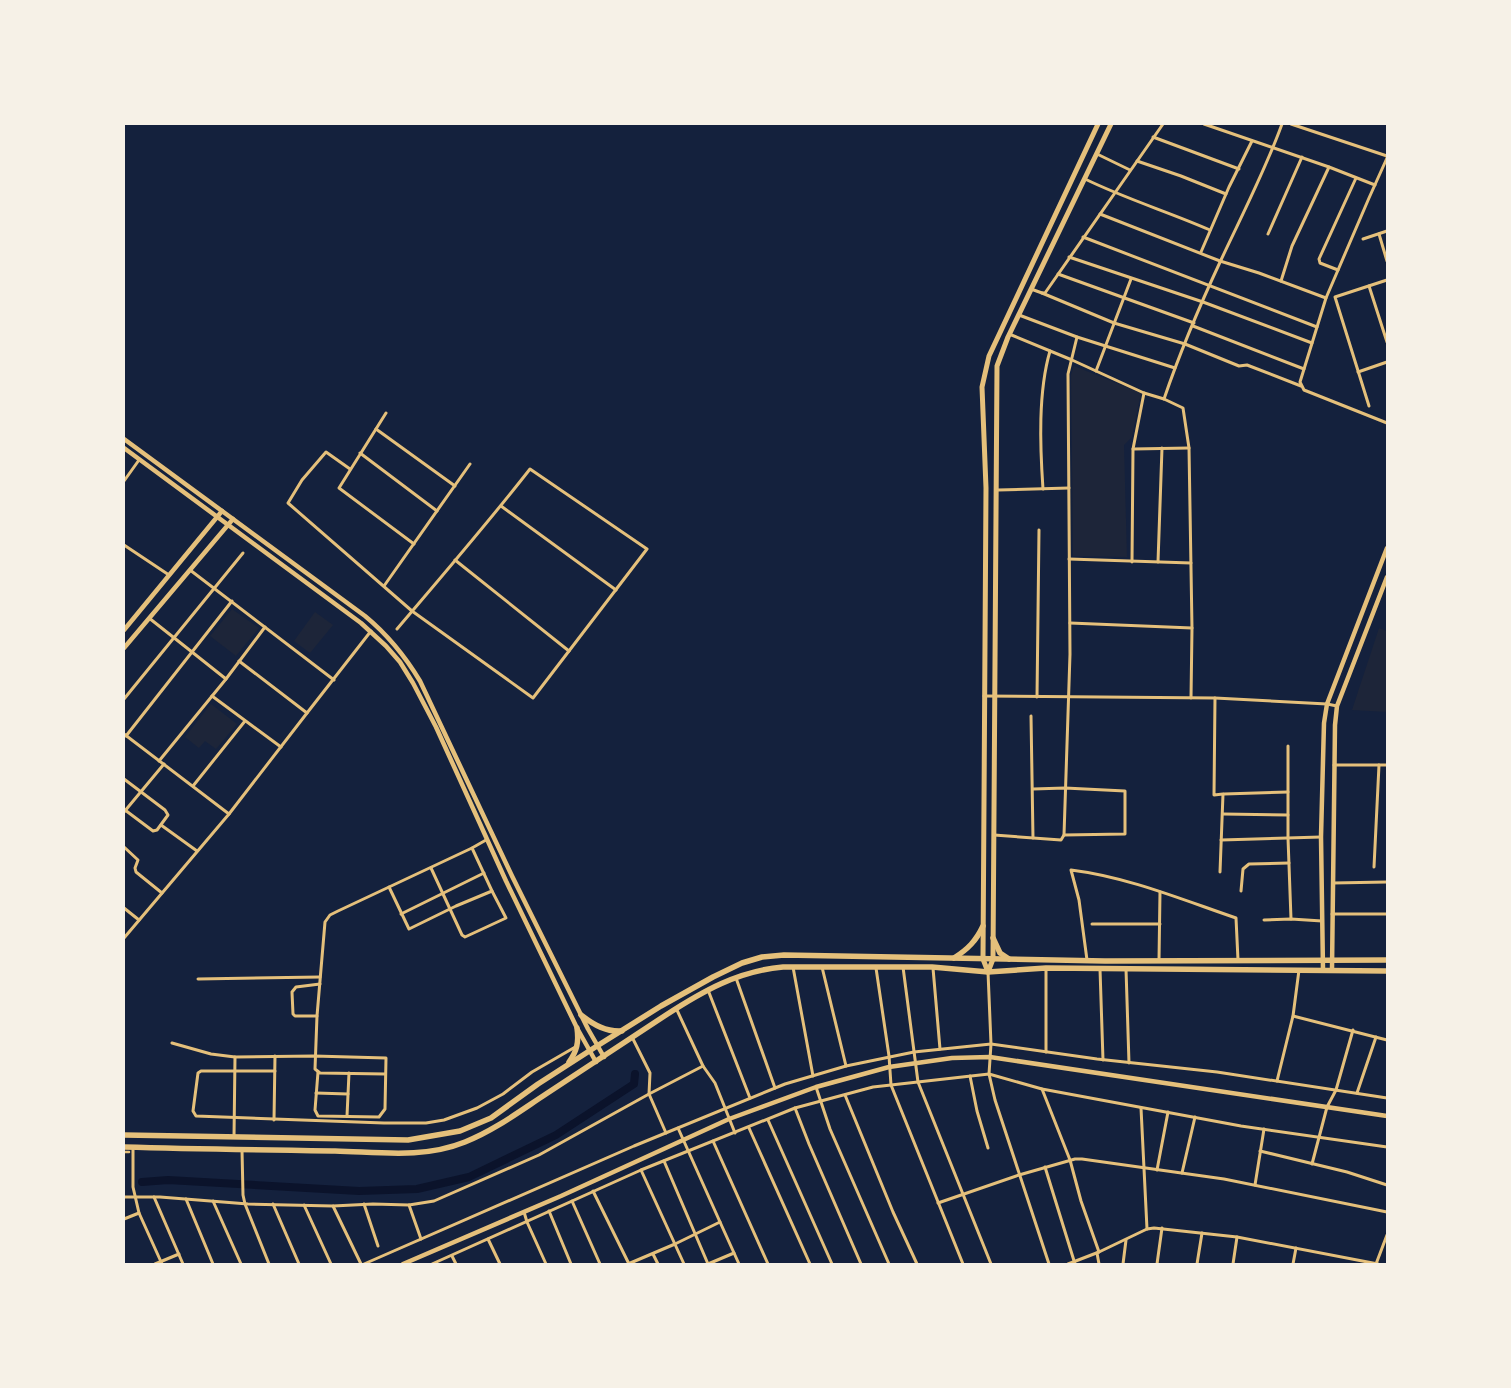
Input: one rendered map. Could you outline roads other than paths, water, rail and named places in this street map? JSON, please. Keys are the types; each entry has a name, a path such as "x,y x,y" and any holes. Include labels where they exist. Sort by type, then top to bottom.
{"main road":[{"path":"988,972 983,959 986,488 982,386 990,356 1098,124"},
{"path":"988,972 993,960 998,490 997,366 1009,334 1111,124"},
{"path":"954,958 968,949 978,937 983,926"},
{"path":"993,938 1000,953 1009,960"},
{"path":"124,1135 408,1140 460,1131 491,1118 597,1046 713,976 742,963 762,957 784,955 993,960 1387,960"},
{"path":"124,1147 131,1150 242,1150 406,1154 439,1150 464,1143 496,1128 676,1008 736,977 764,968 932,967 988,972 1046,968 1387,971"},
{"path":"581,1015 602,1028 622,1031"},
{"path":"566,1066 577,1046 577,1028"}],"street":[{"path":"1042,294 1045,293 1163,124"},
{"path":"1204,124 1273,149 1302,157 1375,185"},
{"path":"1164,398 1220,261 1251,200 1282,124"},
{"path":"1291,124 1387,157 1326,298 1300,382 1301,387"},
{"path":"1153,138 1239,169"},
{"path":"1201,252 1252,141"},
{"path":"1097,154 1130,170"},
{"path":"1268,234 1302,157"},
{"path":"1137,161 1226,194"},
{"path":"1280,281 1292,246 1329,167"},
{"path":"1338,270 1320,263 1319,259 1356,178"},
{"path":"1084,179 1115,194 1182,217 1210,230"},
{"path":"1100,214 1220,261 1326,298"},
{"path":"1363,239 1387,231"},
{"path":"1379,234 1387,261"},
{"path":"1083,237 1317,326"},
{"path":"1069,257 1203,302 1312,343"},
{"path":"1058,274 1124,297 1304,369"},
{"path":"1096,371 1131,279"},
{"path":"1370,406 1334,297 1387,280"},
{"path":"1368,286 1387,342"},
{"path":"1031,289 1114,323 1185,344 1239,366 1247,365 1387,423"},
{"path":"1019,314 1077,337 1175,368"},
{"path":"1009,334 1144,393 1164,398 1184,408 1189,448 1192,628 1191,698"},
{"path":"994,835 1061,840 1064,835 1070,623 1068,374 1077,337"},
{"path":"1042,488 1040,451 1044,371 1050,351"},
{"path":"1358,372 1387,362"},
{"path":"1132,562 1133,449 1144,393"},
{"path":"386,413 338,488 414,544"},
{"path":"376,429 455,486"},
{"path":"124,439 365,616 378,627 407,659 420,681 512,876 604,1057"},
{"path":"124,448 371,631 400,662 436,727 486,840 577,1028 596,1062"},
{"path":"1158,562 1162,448"},
{"path":"1133,449 1189,448"},
{"path":"350,469 326,452 302,480 288,503 412,611 533,698 647,550 530,469 501,506 455,560 412,611 397,629"},
{"path":"360,453 437,511"},
{"path":"124,481 139,460"},
{"path":"384,586 470,464"},
{"path":"998,490 1069,488"},
{"path":"501,506 616,590"},
{"path":"124,630 222,511"},
{"path":"124,648 233,519"},
{"path":"1037,696 1039,530"},
{"path":"124,545 169,575"},
{"path":"1323,970 1321,837 1324,723 1327,704 1387,548"},
{"path":"124,699 243,553"},
{"path":"1069,559 1191,564"},
{"path":"455,560 569,651"},
{"path":"190,570 334,680"},
{"path":"1332,970 1334,765 1337,706 1387,579"},
{"path":"229,814 125,735 232,601"},
{"path":"149,618 226,679"},
{"path":"1070,623 1192,628"},
{"path":"159,761 226,679 265,627"},
{"path":"124,938 229,814 371,631"},
{"path":"240,661 307,712"},
{"path":"212,696 281,747"},
{"path":"984,696 1215,698 1337,706"},
{"path":"1215,698 1214,795 1288,792"},
{"path":"1031,716 1033,838"},
{"path":"192,786 245,721"},
{"path":"1288,746 1288,838 1291,919"},
{"path":"124,779 140,792 167,812 168,815 157,830 154,831 124,811 140,792 164,764"},
{"path":"1334,765 1387,765"},
{"path":"1374,867 1379,765"},
{"path":"1033,789 1065,788 1125,791 1125,834 1064,835"},
{"path":"1220,872 1224,794"},
{"path":"1223,814 1288,815"},
{"path":"161,825 197,851"},
{"path":"1221,840 1321,837"},
{"path":"172,1043 211,1054 235,1057 314,1056 386,1058 385,1108 379,1116 318,1116 315,1110 318,1072 315,1069 314,1056 325,922 330,915 486,840"},
{"path":"124,848 138,860 134,868 136,872 162,893"},
{"path":"430,868 462,935 465,937 506,918 472,848"},
{"path":"1241,890 1243,868 1249,864 1289,863"},
{"path":"1087,960 1079,900 1071,870 1095,873 1160,892 1236,918 1238,960"},
{"path":"401,914 484,873"},
{"path":"1332,883 1387,882"},
{"path":"389,887 409,929 492,891"},
{"path":"1159,960 1160,892"},
{"path":"124,908 139,920"},
{"path":"1332,914 1387,914"},
{"path":"1264,920 1322,920"},
{"path":"1092,924 1160,924"},
{"path":"876,966 889,1056 891,1085 963,1264"},
{"path":"793,967 813,1076"},
{"path":"822,967 846,1066"},
{"path":"902,967 918,1082 991,1264"},
{"path":"932,967 940,1049"},
{"path":"1046,968 1046,1052"},
{"path":"1100,969 1103,1060"},
{"path":"1126,969 1129,1063"},
{"path":"1277,1081 1293,1016 1298,970"},
{"path":"988,972 991,1044 989,1074 995,1100 1049,1264"},
{"path":"198,979 320,977"},
{"path":"736,977 774,1088"},
{"path":"317,1016 295,1016 291,1010 292,992 296,987 320,984"},
{"path":"708,990 750,1098"},
{"path":"676,1008 703,1066 715,1083 735,1133"},
{"path":"1293,1016 1387,1040"},
{"path":"1312,1164 1318,1136 1327,1107 1336,1090 1353,1030"},
{"path":"632,1037 650,1073 649,1094 666,1133"},
{"path":"1357,1093 1376,1037"},
{"path":"333,1206 362,1264 634,1146 774,1088 846,1066 889,1056 940,1049 991,1044 1103,1060 1217,1072 1387,1098"},
{"path":"275,1071 204,1070 198,1072 193,1111 196,1116 274,1120 426,1123 444,1120 477,1108 503,1094 532,1072 577,1046"},
{"path":"274,1120 275,1056"},
{"path":"234,1137 235,1057"},
{"path":"403,1264 524,1212 729,1119 816,1087 889,1067 914,1063 952,1058 990,1058 1387,1116"},
{"path":"124,1196 245,1204 333,1206 364,1204 409,1205 434,1201 539,1155 703,1066"},
{"path":"318,1072 385,1074"},
{"path":"347,1116 350,1073"},
{"path":"432,1264 593,1191 688,1151 796,1108 873,1087 989,1074 1042,1089 1141,1108 1241,1126 1387,1147"},
{"path":"970,1076 977,1112 988,1148"},
{"path":"816,1087 830,1129 890,1264"},
{"path":"1042,1089 1070,1160 1098,1253 1099,1264"},
{"path":"316,1093 348,1094"},
{"path":"845,1095 893,1212 917,1264"},
{"path":"796,1108 809,1144 861,1264"},
{"path":"1141,1108 1147,1230"},
{"path":"1157,1170 1168,1112"},
{"path":"1182,1173 1194,1117"},
{"path":"768,1120 832,1264"},
{"path":"678,1128 739,1264"},
{"path":"749,1128 810,1264"},
{"path":"1255,1185 1264,1129"},
{"path":"713,1141 768,1264"},
{"path":"124,1152 131,1150 134,1197 138,1213 162,1263"},
{"path":"242,1150 245,1204 269,1264"},
{"path":"1260,1151 1387,1185"},
{"path":"938,1202 1019,1175 1070,1160 1082,1159 1224,1179 1387,1212"},
{"path":"664,1161 708,1264 734,1253"},
{"path":"1045,1168 1074,1263"},
{"path":"641,1170 684,1264"},
{"path":"593,1191 628,1264 720,1222"},
{"path":"154,1197 183,1264"},
{"path":"186,1199 213,1264"},
{"path":"214,1201 241,1264"},
{"path":"572,1201 600,1264"},
{"path":"273,1204 299,1264"},
{"path":"364,1204 378,1246"},
{"path":"304,1205 330,1264"},
{"path":"409,1205 421,1239"},
{"path":"524,1212 546,1264"},
{"path":"549,1212 571,1264"},
{"path":"124,1219 138,1213"},
{"path":"1068,1264 1098,1253 1147,1230 1162,1228 1236,1237 1377,1264 1387,1234"},
{"path":"1157,1264 1162,1228"},
{"path":"1197,1264 1202,1233"},
{"path":"1233,1264 1236,1237"},
{"path":"488,1239 500,1264"},
{"path":"1123,1264 1126,1240"},
{"path":"1293,1264 1296,1248"},
{"path":"155,1264 162,1263 179,1254"},
{"path":"653,1254 658,1264"},
{"path":"452,1255 456,1264"}],"waterway":[{"path":"142,1182 168,1180 359,1191 417,1189 469,1177 556,1135 634,1084 635,1074"}]}
